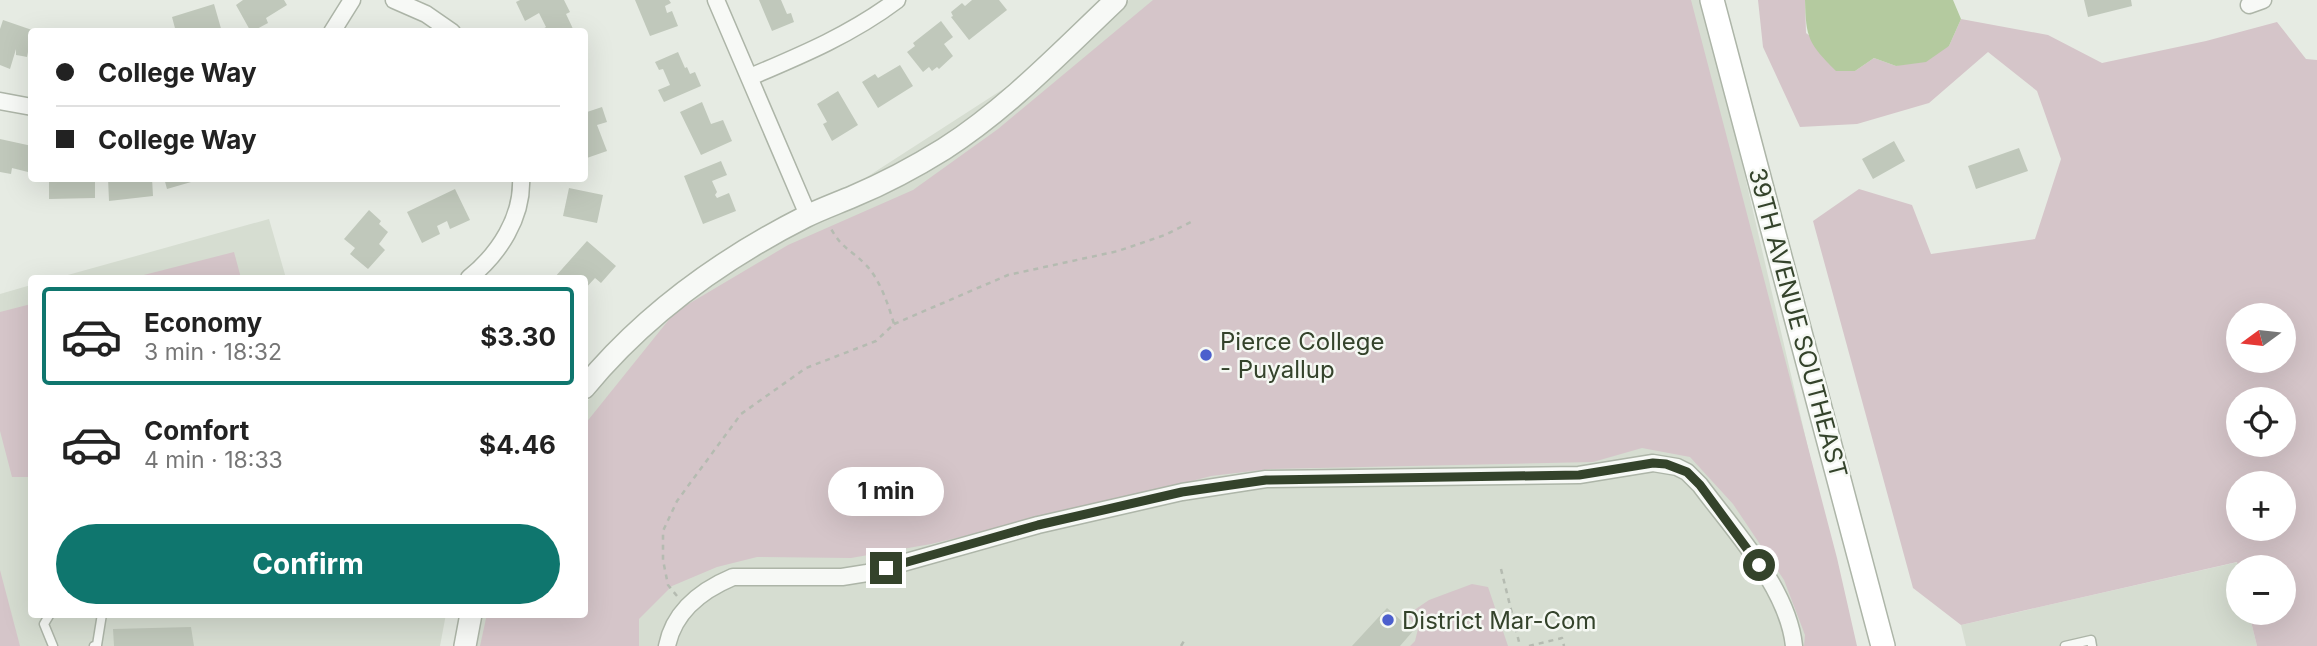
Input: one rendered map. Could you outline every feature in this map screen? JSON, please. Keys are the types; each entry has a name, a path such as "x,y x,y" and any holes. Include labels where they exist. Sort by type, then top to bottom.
{"main road":[{"name":"39TH AVENUE SOUTHEAST","path":"1712,0 1883,646"}],"street":[{"path":"334,28 352,0"},
{"path":"394,0 426,14 446,28"},
{"path":"716,0 814,213"},
{"path":"750,77 855,29 897,0"},
{"path":"588,383 620,347 715,269 753,245 915,166 956,141 1018,93 1116,0"},
{"path":"0,101 28,106"},
{"path":"473,275 492,256 514,221 520,204 521,182"},
{"path":"667,646 673,627 686,607 710,588 733,577 842,577 886,568 1030,527 1182,492 1266,480 1579,475 1637,464 1666,464 1687,472 1700,485 1776,588 1791,627 1794,646"},
{"path":"465,646 470,618"}],"lane":[{"path":"48,618 44,624 53,646"},
{"path":"97,646 101,618"},
{"path":"2065,646 2091,640 2092,646"}],"path":[{"path":"814,213 839,243 867,265 886,297 894,324"},
{"path":"686,607 668,585 663,560 663,531 677,501 741,414 806,368 876,341 894,324 1008,275 1118,251 1165,235 1191,222"},
{"path":"1501,569 1520,646"},
{"path":"1529,646 1562,638 1564,646"},
{"path":"1181,646 1184,641"}],"shaded area":[{"name":"Pierce College - Puyallup","path":"1129,0 1704,0 1854,646 470,646 471,618 588,618 588,400 667,306 1062,51"},
{"name":"Pierce College - Puyallup","path":"1153,0 1691,0 1837,558 1857,646 1804,646 1805,635 1784,580 1733,504 1690,457 1642,448 1593,462 1270,469 1211,476 931,544 851,558 757,557 717,567 672,586 639,619 639,646 480,646 486,618 588,618 588,420 675,312 788,245 913,190 998,129"},
{"path":"1758,0 1805,0 1806,33 1855,71 1874,58 1896,66 1949,46 1961,19 2048,35 2102,63 2206,41 2277,22 2306,59 2317,60 2317,646 2257,646 2252,625 2296,625 2296,555 2226,555 2226,565 1961,625 1913,588 1813,221 1859,189 1912,205 1931,254 2035,239 2061,159 2037,91 1988,52 1929,103 1857,124 1800,127 1763,47"},
{"path":"1805,0 1953,0 1961,19 1949,46 1926,62 1896,66 1874,58 1855,71 1836,71 1810,39"},
{"path":"269,219 285,275 68,275"},
{"path":"234,252 240,275 144,275"},
{"path":"28,286 28,618 445,618 440,646 0,646 0,294"},
{"path":"28,305 28,477 12,477 0,431 0,312"},
{"path":"2226,565 2226,625 2252,625 2257,646 1966,646 1961,625"},
{"path":"0,570 20,646 0,646"},
{"path":"1472,584 1488,587 1508,646 1410,646 1415,641 1418,629 1407,615 1429,600"}],"building":[{"path":"243,0 284,0 287,5 266,18 268,23 259,28 249,28 236,5"},
{"path":"564,0 570,12 566,14 573,28 544,28 539,13 525,21 516,2"},
{"path":"635,0 669,0 671,3 665,6 667,13 672,11 678,26 650,36"},
{"path":"759,0 781,0 794,22 772,31"},
{"path":"972,0 999,0 1007,10 969,40 951,17 951,12 962,3 965,6"},
{"path":"2084,0 2131,0 2132,6 2088,17"},
{"path":"214,4 221,28 175,28 172,17"},
{"path":"3,20 28,29 27,57 16,55 16,49 10,69 0,65 0,29"},
{"path":"941,21 953,37 944,44 953,56 939,69 937,67 932,71 929,67 923,72 907,52 915,46 913,43"},
{"path":"678,52 685,68 687,67 690,74 695,72 701,86 664,102 658,90 670,85 663,69 659,70 655,62"},
{"path":"900,65 913,86 878,108 862,82 875,74 878,78"},
{"path":"838,91 858,125 832,141 823,124 827,122 817,104"},
{"path":"702,102 711,124 723,120 732,141 701,155 680,112"},
{"path":"602,107 607,122 597,125 607,151 588,158 588,112"},
{"path":"0,139 28,145 28,172 12,168 11,174 0,172"},
{"path":"1894,141 1905,161 1873,179 1862,159"},
{"path":"2019,148 2028,171 1976,189 1968,166"},
{"path":"721,161 727,175 712,181 717,192 715,195 717,198 729,193 736,211 703,224 684,176"},
{"path":"49,182 95,182 95,198 49,199"},
{"path":"108,182 152,182 153,196 109,201"},
{"path":"165,182 191,182 167,189"},
{"path":"569,188 603,195 597,223 563,216"},
{"path":"455,189 470,220 450,229 447,221 437,226 440,234 422,243 407,212"},
{"path":"369,210 388,232 379,244 385,250 368,269 350,254 355,248 344,239"},
{"path":"587,241 616,266 601,283 595,278 588,286 588,275 557,275"},
{"name":"District Mar-Com","path":"1387,608 1413,631 1400,646 1352,646"},
{"path":"191,627 194,646 114,646 113,629"}],"place":[{"name":"Pierce College - Puyallup","path":"1206,355"},
{"name":"District Mar-Com","path":"1388,620"}],"route":[{"path":"886,568 1038,525 1182,492 1266,480 1579,475 1653,463 1666,464 1687,472 1700,485 1759,565"}]}
